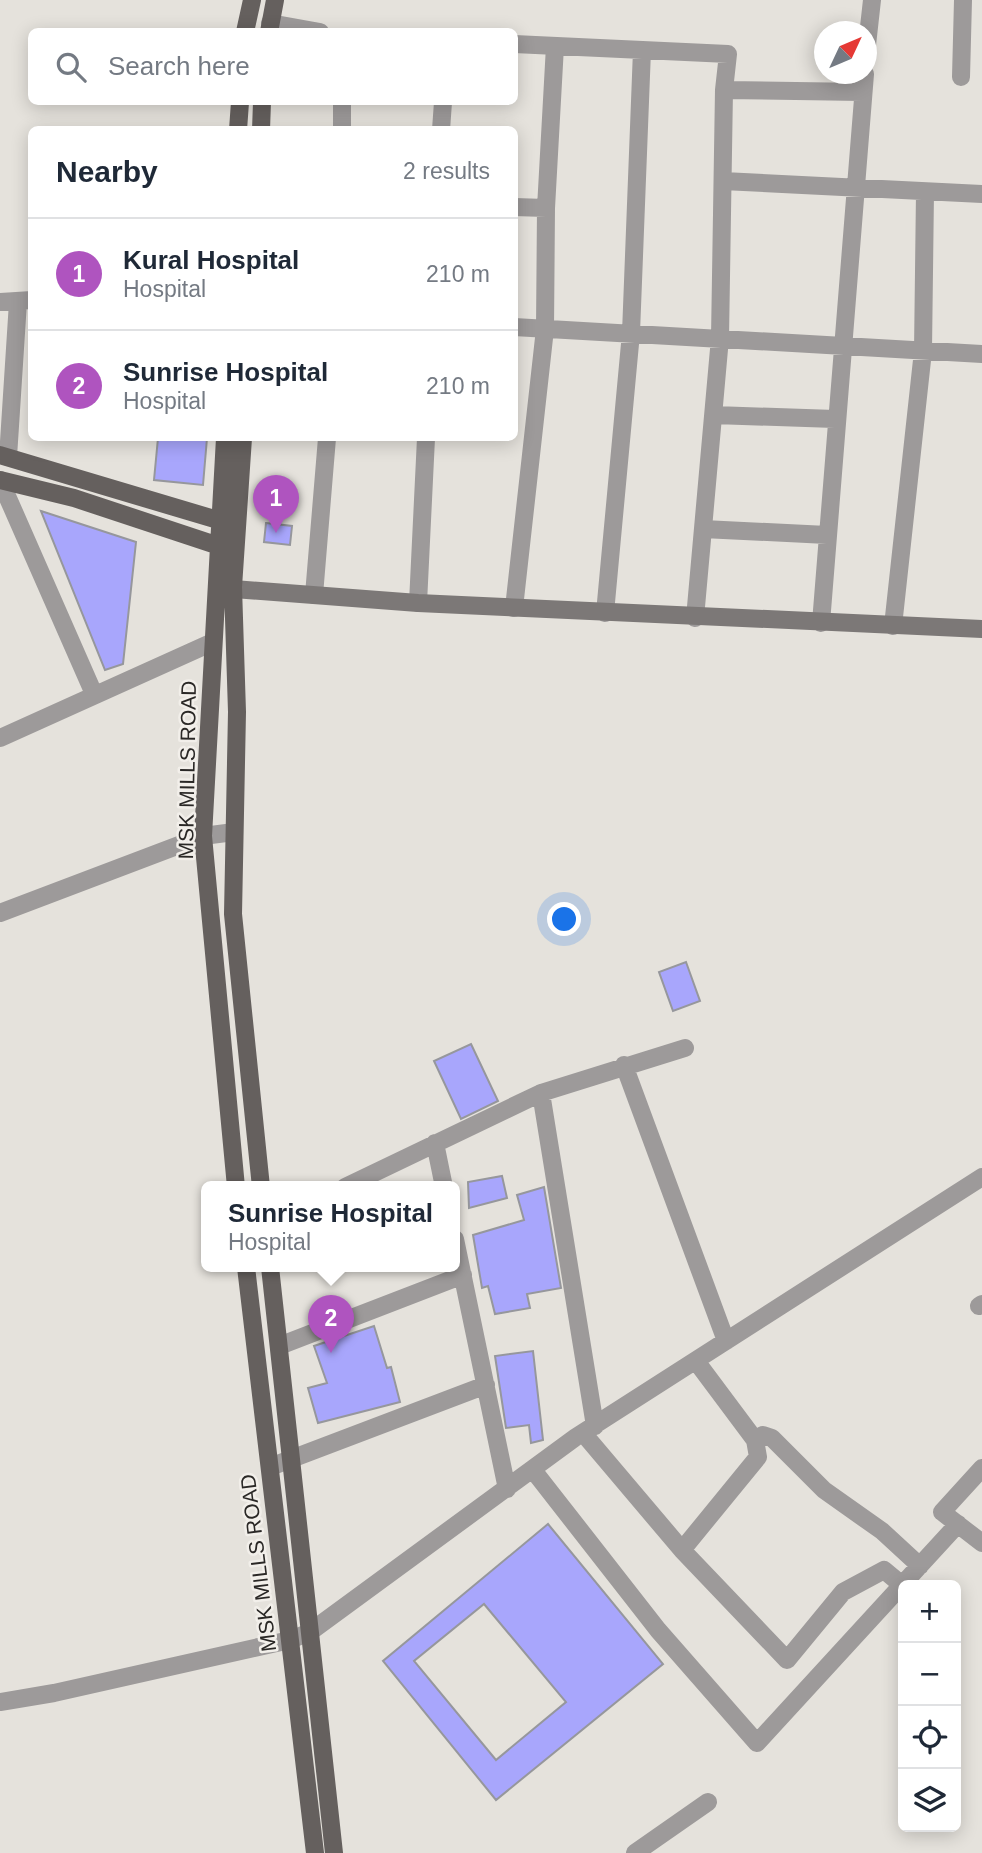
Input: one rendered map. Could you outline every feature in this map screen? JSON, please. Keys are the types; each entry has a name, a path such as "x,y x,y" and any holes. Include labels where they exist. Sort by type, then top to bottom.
{"main road":[{"path":"246,28 252,0"},
{"path":"269,27 275,0"},
{"path":"238,126 240,105"},
{"path":"261,126 262,105"},
{"name":"MSK MILLS ROAD","path":"225,441 228,549 225,588 213,642 204,836 235,1181"},
{"name":"MSK MILLS ROAD","path":"229,524 243,441"},
{"path":"4,456 229,524"},
{"path":"0,480 74,498 228,549"},
{"name":"MSK MILLS ROAD","path":"225,588 237,712 233,914 260,1181"},
{"name":"MSK MILLS ROAD","path":"247,1272 315,1853"},
{"name":"MSK MILLS ROAD","path":"271,1272 334,1853"}],"street":[{"path":"870,21 872,0"},
{"path":"961,78 963,0"},
{"path":"518,44 728,54 724,90 720,338 695,618"},
{"path":"514,608 545,329 546,208 555,46"},
{"path":"605,613 631,333 642,50"},
{"path":"724,90 844,84"},
{"path":"821,623 835,419 845,346 864,84"},
{"path":"342,105 342,126"},
{"path":"441,126 443,105"},
{"path":"723,181 856,190 982,194"},
{"path":"894,626 923,351 925,192"},
{"path":"518,207 546,208"},
{"path":"4,456 17,301"},
{"path":"518,327 982,354"},
{"path":"714,415 835,419"},
{"path":"314,595 327,441"},
{"path":"418,603 426,441"},
{"path":"0,480 94,694"},
{"path":"703,529 827,535"},
{"path":"225,588 418,603 695,618 982,629"},
{"path":"0,738 213,642"},
{"path":"0,913 204,836 234,832"},
{"path":"357,1181 541,1093 685,1048"},
{"path":"624,1065 726,1341"},
{"path":"541,1093 589,1429 682,1550 787,1660 843,1592 884,1570 898,1582"},
{"path":"435,1143 443,1181"},
{"path":"0,1702 54,1693 290,1640 310,1632 589,1429 982,1177"},
{"path":"460,1262 507,1489"},
{"path":"279,1346 463,1275"},
{"path":"682,1550 758,1457 755,1440 696,1361"},
{"path":"270,1467 486,1385"},
{"path":"755,1440 763,1435 772,1438 824,1490 882,1531 920,1566"},
{"path":"982,1468 942,1512 982,1543"},
{"path":"533,1470 658,1630 757,1743 898,1589"},
{"path":"907,1580 958,1524"},
{"path":"635,1853 708,1802"}],"building":[{"path":"158,441 207,441 203,485 154,480"},
{"path":"41,511 136,542 123,664 105,670"},
{"path":"266,523 292,526 290,545 264,542"},
{"path":"686,962 700,1001 673,1011 659,972"},
{"path":"471,1044 498,1101 461,1119 434,1061"},
{"path":"502,1176 507,1198 469,1208 468,1182"},
{"path":"544,1187 561,1288 527,1294 530,1308 495,1314 488,1286 482,1288 473,1235 524,1220 517,1195"},
{"path":"374,1326 387,1368 391,1367 400,1402 318,1423 308,1388 327,1383 314,1346"},
{"path":"533,1351 543,1440 531,1443 529,1425 506,1428 495,1356"},
{"path":"548,1524 663,1664 496,1800 383,1661","holes":["484,1604 566,1702 496,1760 414,1661"]}],"place":[{"name":"Kural Hospital","path":"276,533"},
{"name":"Sunrise Hospital","path":"331,1353"}]}
